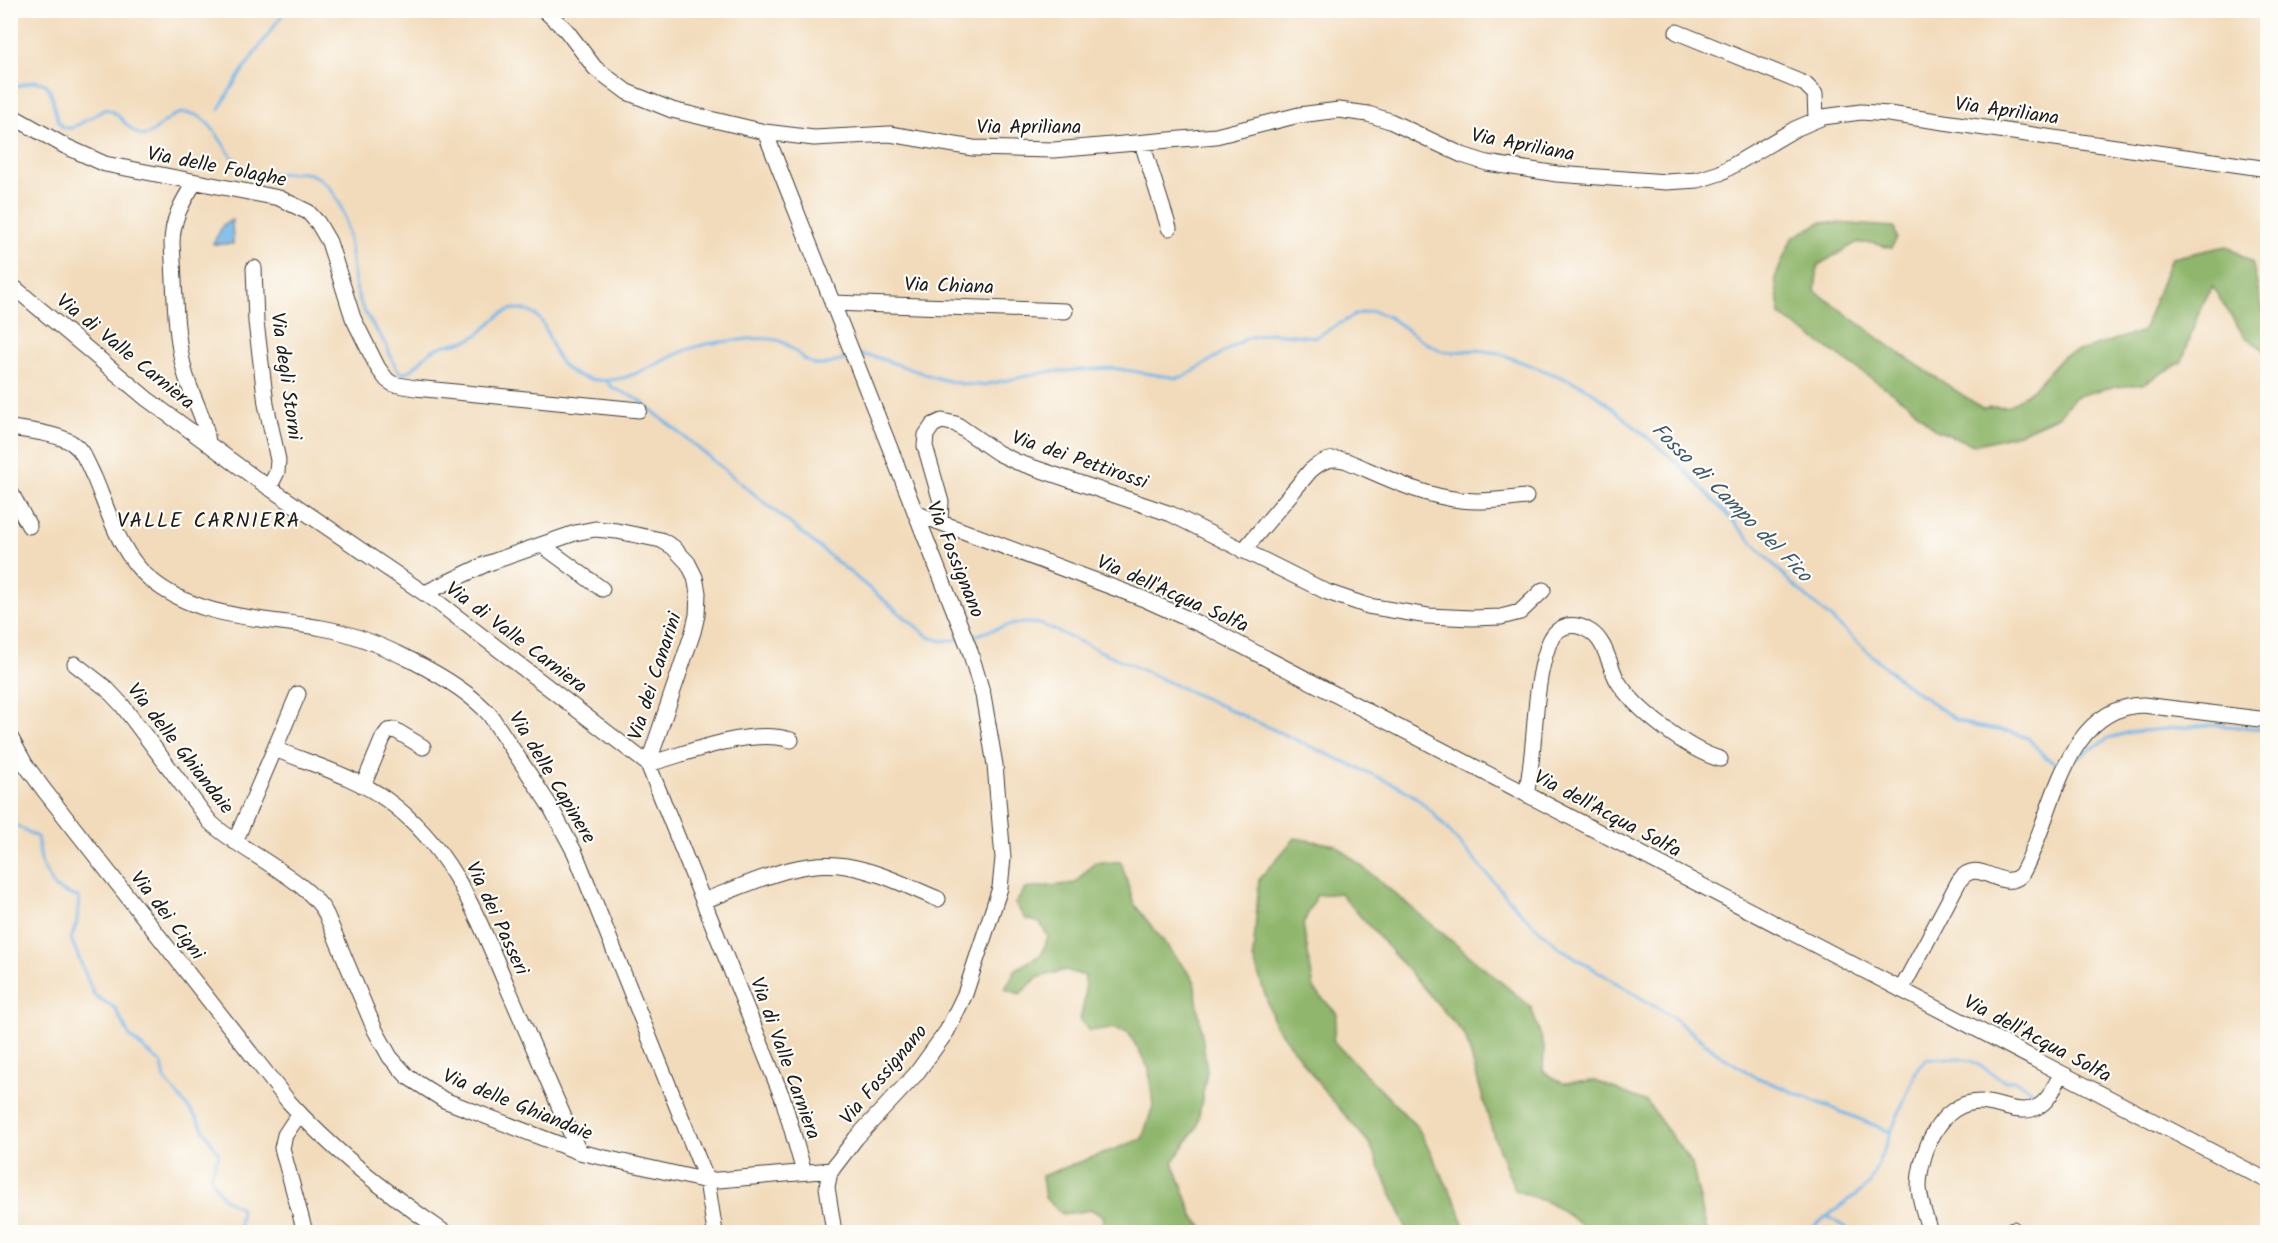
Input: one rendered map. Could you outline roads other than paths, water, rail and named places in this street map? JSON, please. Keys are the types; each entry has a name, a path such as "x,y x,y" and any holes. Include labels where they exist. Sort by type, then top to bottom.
{"street":[{"path":"544,10 564,27 595,68 627,92 680,112 765,132"},
{"path":"1677,32 1805,84 1815,94 1816,119"},
{"name":"Via Apriliana","path":"765,132 814,138 890,134 964,147 1054,150 1216,136 1299,115 1346,111 1390,121 1462,155 1497,165 1600,179 1677,182 1705,178 1727,170 1795,129 1816,119 1845,113 1883,114 2268,169"},
{"name":"Via delle Folaghe","path":"10,115 57,142 99,162 128,170 279,198 300,207 312,216 329,242 347,303 360,334 381,373 393,384 639,410"},
{"name":"Via Fossignano","path":"765,132 969,648 985,704 996,774 1003,865 998,898 965,994 947,1032 916,1074 856,1138 832,1170"},
{"path":"1142,142 1169,228"},
{"path":"195,182 177,213 172,244 182,359 192,395 206,426 208,444"},
{"name":"Via degli Storni","path":"254,268 256,322 263,384 268,421 278,460 277,472 269,488"},
{"name":"Via di Valle Carniera","path":"10,284 123,380 208,444 424,593 648,764 783,1099 804,1172"},
{"name":"Via Chiana","path":"832,303 1065,310"},
{"name":"Via dei Pettirossi","path":"940,522 942,506 926,455 925,442 930,427 945,421 961,427 1007,458 1155,507 1342,598 1368,606 1414,614 1472,618 1510,616 1524,609 1543,590"},
{"name":"Via delle Capinere","path":"10,428 64,439 78,448 88,465 125,550 144,574 170,594 186,602 224,612 357,636 452,684 487,711 504,733 550,806 579,861 707,1181 715,1233"},
{"path":"1243,551 1310,471 1321,463 1334,459 1347,461 1426,493 1449,499 1476,501 1527,497"},
{"path":"10,491 28,526"},
{"name":"Via dell'Acqua Solfa","path":"915,513 1130,593 1196,622 2268,1181"},
{"name":"Via dei Canarini","path":"424,593 486,564 575,533 595,529 651,537 673,547 692,570 698,593 696,620 648,764"},
{"path":"542,545 602,589"},
{"path":"1526,794 1543,664 1552,637 1566,626 1581,627 1597,637 1616,678 1640,707 1696,749 1720,759"},
{"name":"Via delle Ghiandaie","path":"75,663 118,699 205,816 234,842 300,886 320,903 375,1030 390,1057 404,1074 423,1088 464,1109 579,1152 707,1181 832,1170"},
{"path":"234,842 298,694"},
{"path":"1901,990 1956,886 1965,874 1978,871 2008,881 2016,880 2021,875 2044,822 2058,780 2083,738 2096,723 2123,708 2143,705 2268,720"},
{"path":"363,786 387,732 397,731 423,747"},
{"path":"648,764 744,738 769,735 791,740"},
{"name":"Via dei Cigni","path":"10,737 44,790 299,1114 361,1170 444,1233"},
{"name":"Via dei Passeri","path":"274,749 363,786 387,800 409,818 432,842 456,874 469,899 579,1152"},
{"path":"703,901 787,871 822,865 846,866 862,870 938,899"},
{"path":"1930,1233 1920,1196 1920,1181 1928,1147 1945,1117 1957,1107 1971,1102 1985,1102 2024,1110 2037,1107 2048,1097 2061,1074"},
{"path":"299,1114 285,1135 282,1148 305,1233"},
{"path":"832,1170 827,1187 834,1233"}],"water":[{"path":"232,220 233,244 213,244 223,225"}],"waterway":[{"path":"219,110 285,10"},
{"name":"Fosso di Campo del Fico","path":"10,88 35,81 46,84 52,96 58,120 64,128 72,128 106,109 117,115 133,131 144,136 153,132 173,116 190,113 209,124 237,163 245,170 263,175 302,173 320,179 332,190 340,204 349,236 360,302 401,373 410,370 433,350 471,339 500,315 517,309 531,312 540,319 561,362 570,372 585,378 619,379 696,347 745,339 762,338 783,342 816,365 850,358"},
{"name":"Fosso di Campo del Fico","path":"859,355 871,356 941,379 969,385 983,385 1047,372 1112,368 1177,378 1185,376 1247,338 1270,333 1316,337 1357,314 1373,311 1389,317 1423,341 1442,351 1476,350 1498,353 1579,384 1597,395 1680,465 1791,583 1900,680 1955,719 1974,726 2010,732 2028,738 2045,757 2057,764"},
{"path":"607,382 613,388 638,399 929,637 942,641 961,639"},
{"path":"970,637 1016,624 1043,625 1400,787 1432,812 1523,915 1560,948 1672,1017 1723,1057 1756,1077 1891,1132"},
{"name":"Fosso di Campo del Fico","path":"2078,757 2109,738 2131,732 2211,725 2268,729"},
{"path":"10,822 37,837 42,865 55,888 79,898 77,922 71,939 94,995 115,1008 130,1037 162,1064 165,1080 196,1117 219,1154 210,1177 223,1198 241,1208 239,1232"},
{"path":"1806,1232 1869,1185 1918,1067 1927,1059 1952,1058 1972,1061 2005,1081 2015,1081 2027,1087 2035,1095"},
{"path":"1827,1216 1849,1232"}],"district":[{"name":"VALLE CARNIERA","path":"209,520"}]}
